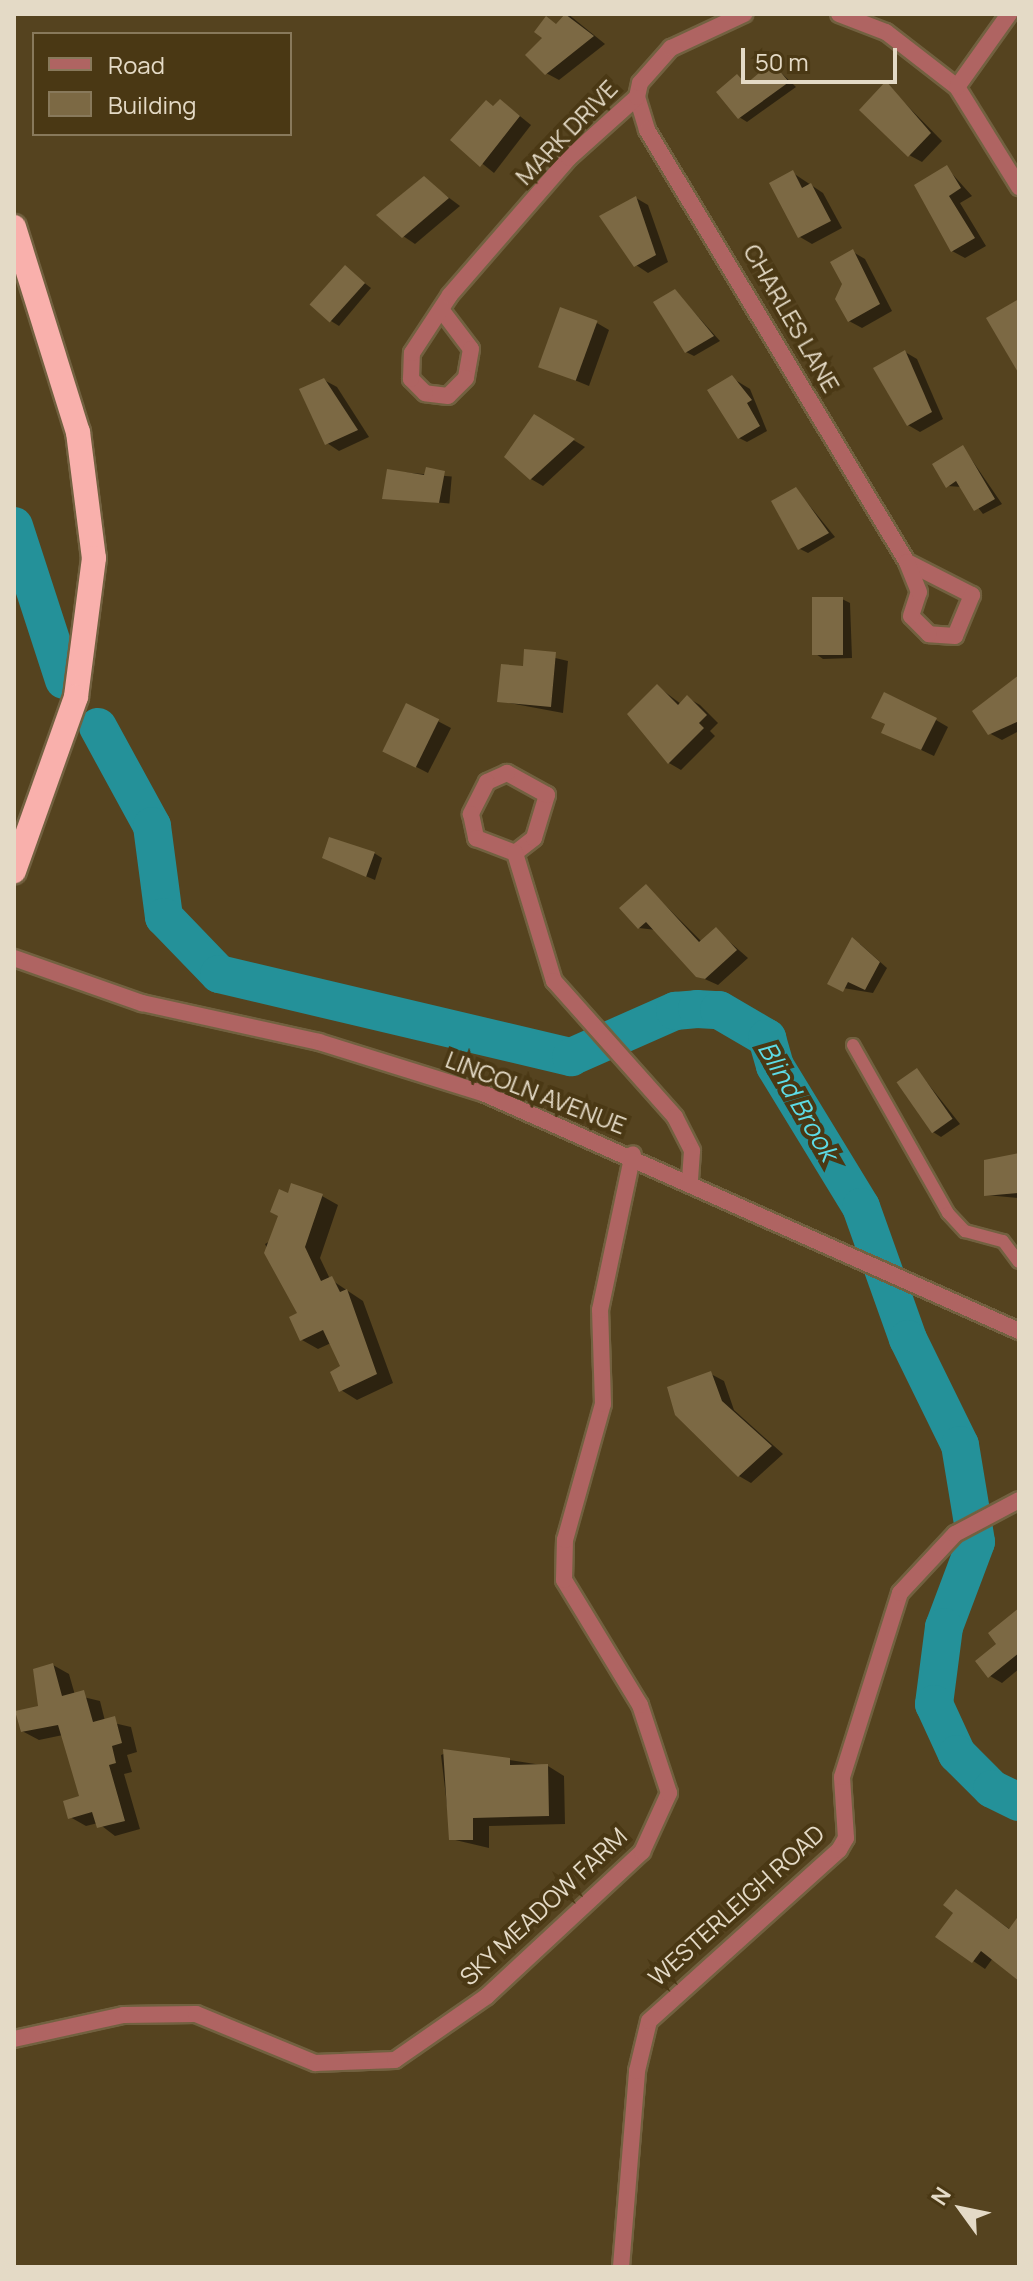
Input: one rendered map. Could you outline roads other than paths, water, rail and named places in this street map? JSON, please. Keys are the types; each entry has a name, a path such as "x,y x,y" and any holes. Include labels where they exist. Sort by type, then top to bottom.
{"highway":[{"path":"14,227 84,457 94,546 91,621 52,771 14,871"}],"street":[{"name":"MARK DRIVE","path":"443,312 471,349 466,378 448,396 425,393 411,379 412,353 443,312 569,158 637,97 671,48 744,14"},
{"path":"839,14 886,32 957,87 1019,187"},
{"path":"957,87 1009,14"},
{"name":"CHARLES LANE","path":"637,97 647,130 907,562 919,592 911,616 929,634 955,636 972,595 907,562"},
{"path":"507,773 547,795 534,838 515,853 476,838 471,814 487,782 507,773"},
{"path":"515,853 554,981 675,1117 692,1151 690,1179"},
{"name":"LINCOLN AVENUE","path":"14,958 142,1003 319,1042 483,1093 690,1179 840,1255 1019,1331"},
{"name":"SKY MEADOW FARM","path":"14,2039 123,2015 196,2014 315,2063 395,2060 487,1996 642,1852 669,1793 640,1705 564,1580 565,1540 603,1404 600,1310 633,1154"},
{"name":"WESTERLEIGH ROAD","path":"621,2267 637,2071 649,2021 846,1838 842,1777 888,1628 915,1571 955,1534 1019,1500"},
{"path":"1002,1509 1019,1510"}],"lane":[{"path":"853,1045 948,1213 965,1231 1003,1241 1019,1262"}],"waterway":[{"name":"Blind Brook","path":"14,526 64,680"},
{"name":"Blind Brook","path":"98,727 152,826 164,917 219,974 571,1057 675,1011 719,1010 767,1038 775,1066 861,1207 908,1339 960,1445 976,1542 944,1627 934,1704 957,1754 992,1789 1019,1802"}]}
